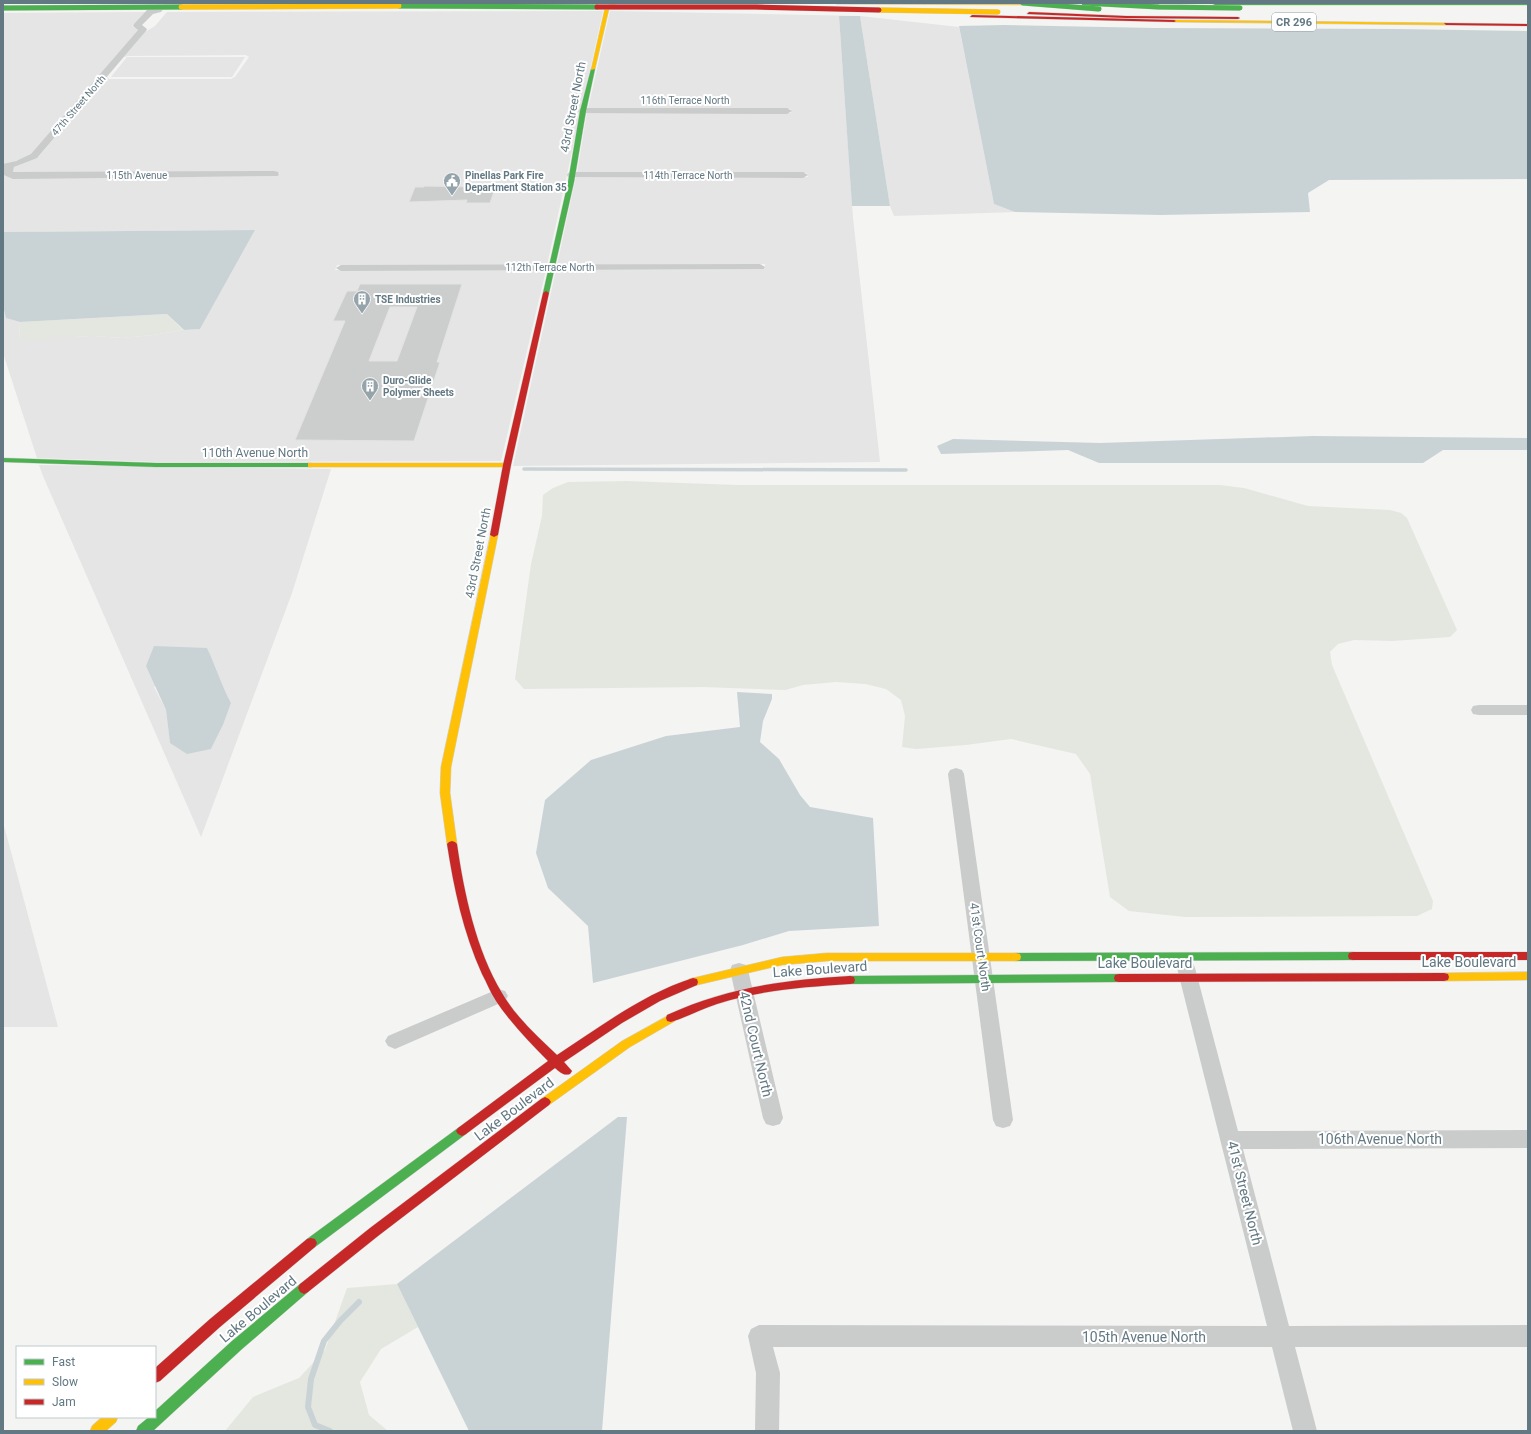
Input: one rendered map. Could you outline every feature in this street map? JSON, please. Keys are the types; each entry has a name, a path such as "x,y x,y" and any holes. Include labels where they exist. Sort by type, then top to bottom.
{"main road":[{"path":"3,4 92,3"},
{"path":"674,3 1528,4"},
{"path":"1023,3 1115,10 1188,13 1347,14"},
{"path":"1084,3 1240,8 1528,8"},
{"path":"3,9 249,6 756,7 998,12 1126,17 1528,18"},
{"name":"CR 296","path":"3,9 611,6 831,9 1132,22 1394,22 1528,25"},
{"name":"43rd Street North","path":"576,1080 555,1062 523,1029 498,996 479,956 465,914 457,881 445,793 446,767 477,623 507,465 572,175 583,110 611,6"},
{"name":"110th Avenue North","path":"3,460 156,465 507,465"},
{"name":"Lake Boulevard","path":"156,1376 215,1323 308,1245 555,1062 618,1020 656,998 694,982 739,970 782,961 827,957 1528,956"},
{"name":"Lake Boulevard","path":"143,1431 241,1341 334,1264 576,1080 629,1041 670,1019 713,1000 744,991 792,983 853,980 984,978 1528,976"},
{"path":"97,1431 111,1418"}],"street":[{"name":"47th Street North","path":"6,167 34,156 147,26 163,12 159,9 150,12 147,26"},
{"name":"116th Terrace North","path":"583,110 787,111"},
{"name":"115th Avenue","path":"6,167 8,173 13,176 274,174"},
{"name":"114th Terrace North","path":"572,175 803,175"},
{"name":"112th Terrace North","path":"341,268 760,267"},
{"path":"1479,710 1528,710"},
{"name":"41st Court North","path":"956,774 1003,1120"},
{"name":"41st Street North","path":"1183,956 1232,1140 1305,1431"},
{"name":"42nd Court North","path":"739,970 773,1118"},
{"path":"395,1041 498,996"},
{"name":"106th Avenue North","path":"1232,1140 1528,1138"},
{"name":"105th Avenue North","path":"767,1431 768,1373 759,1336 1528,1336"}],"shaded area":[{"path":"603,11 547,265 337,265 335,270 546,270 501,461 158,462 37,458 3,353 3,306 6,318 20,322 19,339 93,336 123,338 200,329 255,230 3,232 3,169 4,174 12,178 278,176 280,173 17,174 13,172 14,167 39,156 145,32 155,26 167,12","holes":["246,55 249,57 235,77 231,79 109,79 107,77 124,57 128,56"]},
{"path":"610,11 860,16 839,17 853,218 880,462 513,466 556,270 765,269 765,264 557,265 576,177 808,177 807,173 577,173 587,112 791,113 791,109 588,109"},
{"path":"147,12 132,26 138,30 30,156 3,165 3,13"},
{"path":"839,16 860,16 890,206 852,206"},
{"path":"860,16 959,27 994,204 1015,212 894,216 890,206"},
{"path":"1004,25 1155,28 1528,31 1528,179 1329,180 1308,193 1310,212 1161,215 1015,212 994,204 959,26"},
{"path":"127,57 245,57 232,77 111,77"},
{"path":"255,230 200,329 184,330 167,314 20,322 6,318 3,306 3,232"},
{"path":"167,314 183,330 123,338 93,336 19,340 20,322"},
{"path":"1313,436 1528,438 1528,450 1443,450 1423,463 1099,463 1068,450 941,454 937,446 953,439 1100,443"},
{"path":"39,465 331,469 292,593 201,837","holes":["207,648 216,668 222,688 231,703 223,725 211,749 170,743 166,710 154,687"]},
{"path":"626,481 738,485 1220,485 1244,488 1308,506 1390,510 1401,513 1407,518 1457,630 1450,637 1392,641 1354,640 1338,644 1330,652 1332,665 1433,901 1432,909 1417,916 1185,917 1129,911 1110,897 1090,774 1076,754 1011,739 966,745 916,749 902,747 905,716 901,700 886,689 865,684 836,682 803,685 785,690 703,687 524,689 515,679 531,564 542,516 543,495 553,488 568,482"},
{"path":"154,646 207,648 231,703 223,725 211,749 187,754 170,743 166,710 146,666"},
{"path":"737,692 772,694 772,699 763,721 760,742 779,759 800,795 810,807 873,818 879,926 789,931 743,945 593,983 588,926 548,888 536,853 545,800 591,760 666,736 740,727"},
{"path":"3,822 58,1027 3,1027"},
{"path":"618,1117 627,1117 602,1431 469,1431 397,1284"},
{"path":"397,1284 418,1327 381,1349 360,1382 369,1415 388,1431 225,1431 253,1397 299,1378 325,1350 347,1288"}],"building":[{"name":"Pinellas Park Fire Department Station 35","path":"496,186 490,203 466,203 467,200 409,202 415,187"},
{"path":"360,284 462,284 437,362 440,362 414,441 295,440 345,321 333,321 347,291 357,291","holes":["390,307 417,307 397,361 369,361"]}],"waterway":[{"path":"524,469 906,470"},
{"path":"330,1431 315,1425 308,1407 311,1379 324,1341 340,1321 359,1302"}],"traffic: fast":[{"path":"1023,3 1099,9"},
{"path":"1084,3 1159,7 1240,8"},
{"path":"1215,4 1528,4"},
{"path":"399,6 597,7"},
{"path":"3,8 181,7"},
{"path":"546,293 571,182 583,111 593,69"},
{"path":"3,460 156,465 311,465"},
{"path":"1016,957 1353,956"},
{"path":"850,980 1119,978"},
{"path":"311,1243 462,1131"},
{"path":"143,1431 237,1345 304,1288"}],"traffic: slow":[{"path":"593,69 607,8 615,3"},
{"path":"837,3 1047,4"},
{"path":"181,7 399,6"},
{"path":"879,10 998,12"},
{"path":"1174,21 1446,24"},
{"path":"311,465 507,465"},
{"path":"452,844 445,793 446,767 494,535"},
{"path":"693,982 782,961 827,957 1016,957"},
{"path":"1444,977 1528,976"},
{"path":"545,1102 626,1044 671,1018"},
{"path":"97,1431 110,1418"}],"traffic: jam":[{"path":"597,7 756,7 879,10"},
{"path":"1029,13 1126,17 1238,18"},
{"path":"972,16 1174,21"},
{"path":"1446,24 1528,25"},
{"path":"494,535 507,465 546,293"},
{"path":"452,844 464,909 480,957 499,997 522,1027 566,1071"},
{"path":"1353,956 1528,956"},
{"path":"1119,978 1444,977"},
{"path":"671,1018 714,1000 759,989 804,983 850,980"},
{"path":"462,1131 555,1062 618,1020 656,998 693,982"},
{"path":"304,1288 374,1232 545,1102"},
{"path":"156,1376 215,1323 311,1243"}],"place":[{"name":"Pinellas Park Fire Department Station 35","path":"452,196"},
{"name":"TSE Industries","path":"362,314"},
{"name":"Duro-Glide Polymer Sheets","path":"370,401"}]}
